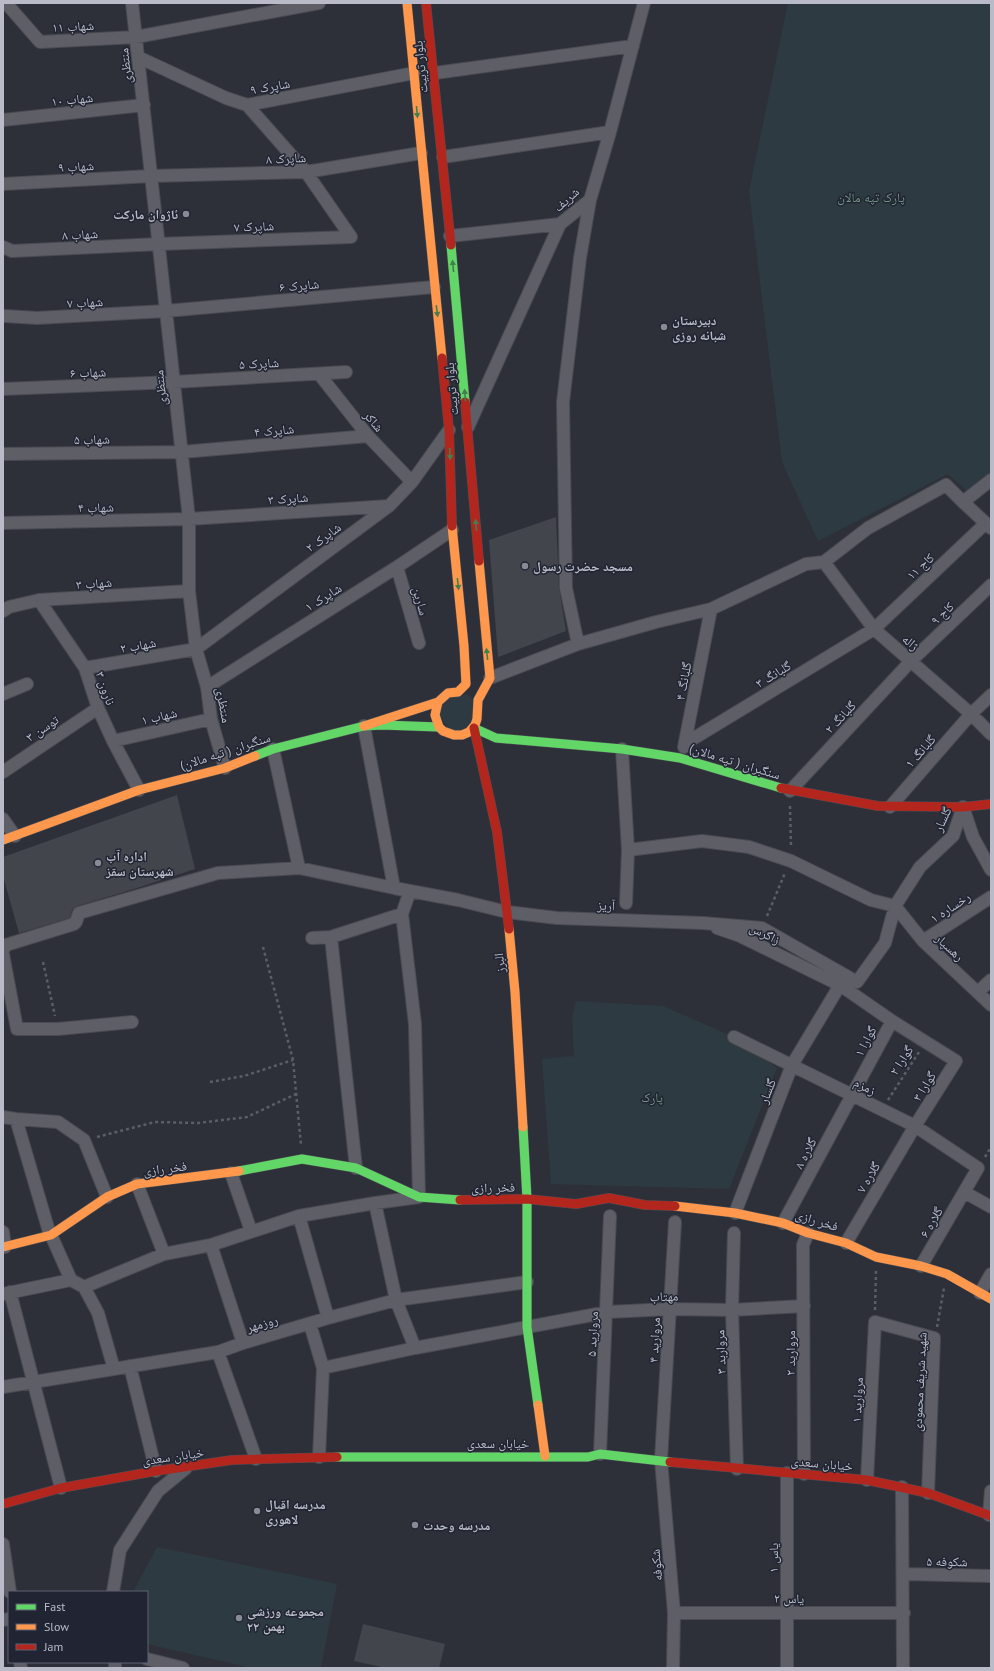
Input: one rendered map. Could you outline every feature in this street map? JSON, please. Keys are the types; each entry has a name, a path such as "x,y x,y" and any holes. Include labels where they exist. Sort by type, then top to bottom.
{"street":[{"name":"شهاب ۱۱","path":"6,3 40,42 136,36"},
{"name":"منتظری","path":"132,3 189,519 189,591 196,649 208,687 211,719 225,768"},
{"path":"136,36 319,3"},
{"name":"بلوار تربیت","path":"408,3 421,153 449,430 452,530 464,646 466,684 458,692"},
{"name":"بلوار تربیت","path":"426,3 435,73 490,678"},
{"name":"شریف","path":"468,427 560,224 590,200 610,132 644,3"},
{"path":"435,73 633,46"},
{"name":"شاپرک ۹","path":"138,58 226,98 248,105 414,73"},
{"name":"شهاب ۱۰","path":"3,120 144,105"},
{"path":"248,105 306,172"},
{"path":"442,157 610,132"},
{"name":"شاپرک ۸","path":"151,176 306,172 421,153"},
{"name":"شاپرک ۷","path":"159,244 351,237 306,172"},
{"name":"شهاب ۹","path":"3,184 151,176"},
{"path":"578,644 566,588 563,402 580,258 590,200"},
{"path":"450,236 560,224"},
{"name":"شهاب ۸","path":"3,247 12,251 159,244"},
{"name":"شاپرک ۶","path":"166,311 434,287"},
{"name":"شهاب ۷","path":"4,316 37,318 166,311"},
{"name":"شاپرک ۵","path":"174,382 346,372"},
{"name":"شاکر","path":"319,374 368,436 412,482"},
{"name":"شهاب ۶","path":"3,389 174,382"},
{"name":"شاپرک ۲","path":"196,649 389,506 412,482 449,430"},
{"name":"شاپرک ۴","path":"182,452 368,436"},
{"name":"شهاب ۵","path":"3,454 182,452"},
{"path":"963,502 991,480"},
{"path":"476,704 490,678 578,644 656,622 711,609 806,564 824,562 868,528 946,484 988,526"},
{"name":"شاپرک ۳","path":"189,519 389,506"},
{"name":"شهاب ۴","path":"3,523 189,519"},
{"name":"کاج ۱۱","path":"874,629 988,526"},
{"name":"شاپرک ۱","path":"208,687 397,567 452,530"},
{"name":"ژاله","path":"824,562 874,629 972,714 991,734"},
{"name":"سارین","path":"397,567 419,643"},
{"name":"کاج ۹","path":"912,661 991,585"},
{"name":"شهاب ۳","path":"3,611 9,607 39,600 189,591"},
{"name":"نارون ۳","path":"39,600 85,668 98,708 113,741 139,790"},
{"name":"گلبانگ ۴","path":"680,758 686,743 711,609"},
{"name":"گلبانگ ۳","path":"686,743 874,629"},
{"name":"شهاب ۲","path":"85,668 196,649"},
{"name":"گلبانگ ۲","path":"790,791 912,661"},
{"path":"3,694 27,684"},
{"path":"394,888 364,726 438,702 448,693 458,692 467,694 476,704 479,717 474,728 468,733 454,736 440,730 434,717 438,702"},
{"name":"گلبانگ ۱","path":"890,807 972,714 991,695"},
{"name":"توسن ۳","path":"3,772 98,708"},
{"name":"شهاب ۱","path":"113,741 211,719"},
{"name":"سنگبران ( تپه مالان)","path":"3,840 139,790 225,768 273,749 364,726 382,725 438,727"},
{"name":"سنگبران ( تپه مالان)","path":"474,728 496,738 622,749 680,758 790,791 890,807 963,807 991,804"},
{"name":"البرز","path":"474,728 497,832 515,992 527,1199 527,1327 545,1456"},
{"path":"273,749 299,868"},
{"path":"622,749 628,850 626,903"},
{"path":"963,807 973,836 991,870"},
{"name":"گلسار","path":"857,982 885,943 895,906 920,867 953,836 963,807"},
{"path":"3,819 15,836"},
{"path":"628,850 702,841 749,847 791,861 871,900 895,906"},
{"name":"آریز","path":"3,950 6,945 74,924 79,913 218,873 299,868 507,912 557,918 703,923"},
{"path":"84,1287 164,1254 211,1245 299,1216 419,1197 415,1024 402,914 410,891"},
{"name":"رخساره ۱","path":"923,941 991,897"},
{"name":"رهسپار","path":"895,906 923,941 991,1005"},
{"path":"312,938 331,937 402,914"},
{"name":"زاگرس","path":"703,923 762,928 857,982"},
{"name":"زاگرس","path":"703,923 740,936 840,985 892,1021 956,1061"},
{"path":"331,937 356,1168"},
{"path":"3,954 17,1029 58,1029 132,1022"},
{"path":"978,992 991,980"},
{"name":"گلسار","path":"735,1213 792,1065 840,985"},
{"name":"گوارا ۱","path":"852,1095 892,1021"},
{"name":"زمزم","path":"734,1037 915,1126 978,1168"},
{"name":"گوارا ۳","path":"915,1126 956,1061"},
{"name":"گلاره ۸","path":"783,1224 852,1095"},
{"path":"3,1117 16,1120 58,1122 84,1140 107,1197"},
{"path":"16,1120 51,1235 71,1280 84,1287 98,1313 114,1368"},
{"name":"گلاره ۷","path":"846,1243 915,1126"},
{"name":"فخر رازی","path":"4,1247 51,1235 107,1197 137,1184 231,1173 302,1160 356,1168 419,1197 463,1200 527,1199 576,1204 609,1198 645,1205 670,1205 735,1213 783,1224 808,1233 846,1243 876,1257 921,1266 947,1274 991,1299"},
{"name":"گلاره ۶","path":"921,1266 978,1168"},
{"path":"231,1173 251,1231"},
{"path":"137,1184 164,1254"},
{"path":"964,1192 991,1207"},
{"path":"375,1203 396,1300 415,1348"},
{"path":"299,1216 328,1318"},
{"name":"مروارید ۵","path":"600,1454 608,1312 610,1216"},
{"name":"مروارید ۴","path":"661,1460 675,1222"},
{"path":"3,1232 4,1247"},
{"name":"مرواربد ۳","path":"734,1233 732,1310 737,1470"},
{"name":"مروارید ۲","path":"804,1474 803,1245 808,1233"},
{"path":"211,1245 242,1342"},
{"path":"980,1293 991,1274"},
{"path":"60,1488 33,1381 6,1293 71,1280"},
{"name":"روزمهر","path":"3,1387 218,1352 242,1342 396,1300 527,1282"},
{"name":"مهتاب","path":"323,1368 415,1348 608,1312 670,1309 732,1310 804,1306"},
{"path":"875,1322 934,1338"},
{"name":"مروارید ۱","path":"867,1480 875,1322"},
{"path":"310,1324 323,1368 319,1457"},
{"name":"شهید شریف محمودی","path":"928,1493 934,1338"},
{"path":"218,1352 256,1459"},
{"path":"130,1366 156,1471"},
{"name":"خیابان سعدی","path":"3,1504 60,1488 156,1471 186,1468 232,1460 319,1457 588,1456 600,1454 737,1470 867,1480 928,1493 990,1515"},
{"name":"شکوفه","path":"661,1460 674,1613 672,1668"},
{"path":"113,1591 120,1550 158,1491 186,1468"},
{"name":"یاس ۱","path":"787,1473 787,1668"},
{"path":"902,1487 904,1668"},
{"path":"990,1515 991,1491"},
{"path":"3,1544 10,1591"},
{"name":"شکوفه ۵","path":"903,1574 991,1576"},
{"name":"یاس ۲","path":"674,1613 904,1613"},
{"path":"148,1659 183,1668"}],"path":[{"path":"263,947 293,1060 302,1160"},
{"path":"43,962 58,1029"},
{"name":"گوارا ۲","path":"881,1110 926,1042"},
{"path":"210,1082 244,1076 293,1060"},
{"path":"84,1140 155,1122 198,1123 247,1117 296,1094"},
{"path":"875,1322 876,1257"},
{"name":"شهید شریف محمودی","path":"934,1338 947,1274"}],"green space":[{"name":"پارک تپه مالان","path":"788,3 991,3 991,475 968,492 948,474 818,541 782,462 749,191"},
{"path":"467,694 472,698 479,717 454,736 435,709 438,702"},
{"name":"پارک","path":"576,1001 663,1006 734,1037 777,1068 729,1189 551,1184 542,1059 574,1056 572,1018"},
{"name":"مجموعه ورزشی ۲۲ بهمن","path":"157,1547 337,1584 321,1668 252,1668 148,1644 148,1591 134,1591"}],"building":[{"name":"مسجد حضرت رسول","path":"556,517 559,588 566,631 498,657 489,540"},
{"name":"اداره آب شهرستان سقز","path":"177,795 195,869 77,906 72,910 70,918 19,933 3,876 3,857"},
{"path":"363,1624 445,1644 439,1668 386,1668 354,1661"}],"traffic: fast":[{"path":"451,245 465,402"},
{"path":"255,756 273,749 364,726 382,725 438,727"},
{"path":"474,728 496,738 622,749 680,758 781,788"},
{"path":"523,1127 527,1199 527,1327 538,1405"},
{"path":"239,1171 302,1159 356,1168 419,1197 460,1200"},
{"path":"337,1457 588,1457 600,1454 670,1462"}],"traffic: slow":[{"path":"407,3 442,358"},
{"path":"364,726 438,702 448,693 458,692 466,684 464,646 452,526"},
{"path":"438,702 435,715 439,727 443,731 454,735 462,735 469,732 475,725 477,719 478,700 490,678 479,561"},
{"path":"3,840 139,790 225,768 255,756"},
{"path":"509,929 515,992 523,1127"},
{"path":"3,1247 51,1235 107,1197 137,1184 239,1171"},
{"path":"675,1206 735,1213 783,1223 808,1233 846,1243 876,1257 921,1266 947,1274 991,1299"},
{"path":"538,1405 545,1456"}],"traffic: jam":[{"path":"426,3 451,245"},
{"path":"442,358 449,430 452,526"},
{"path":"465,402 479,561"},
{"path":"474,728 497,832 509,929"},
{"path":"781,788 878,806 963,807 991,804"},
{"path":"460,1200 527,1199 576,1204 609,1198 645,1205 675,1206"},
{"path":"3,1504 61,1488 156,1471 232,1460 337,1457"},
{"path":"670,1462 867,1480 928,1493 991,1516"}],"place":[{"name":"ئاژوان مارکت","path":"186,214"},
{"name":"دبیرستان شبانه روزی","path":"664,327"},
{"name":"مسجد حضرت رسول","path":"525,566"},
{"name":"اداره آب شهرستان سقز","path":"98,863"},
{"name":"مدرسه اقبال لاهوری","path":"257,1511"},
{"name":"مدرسه وحدت","path":"415,1525"},
{"name":"مجموعه ورزشی ۲۲ بهمن","path":"239,1618"}]}
